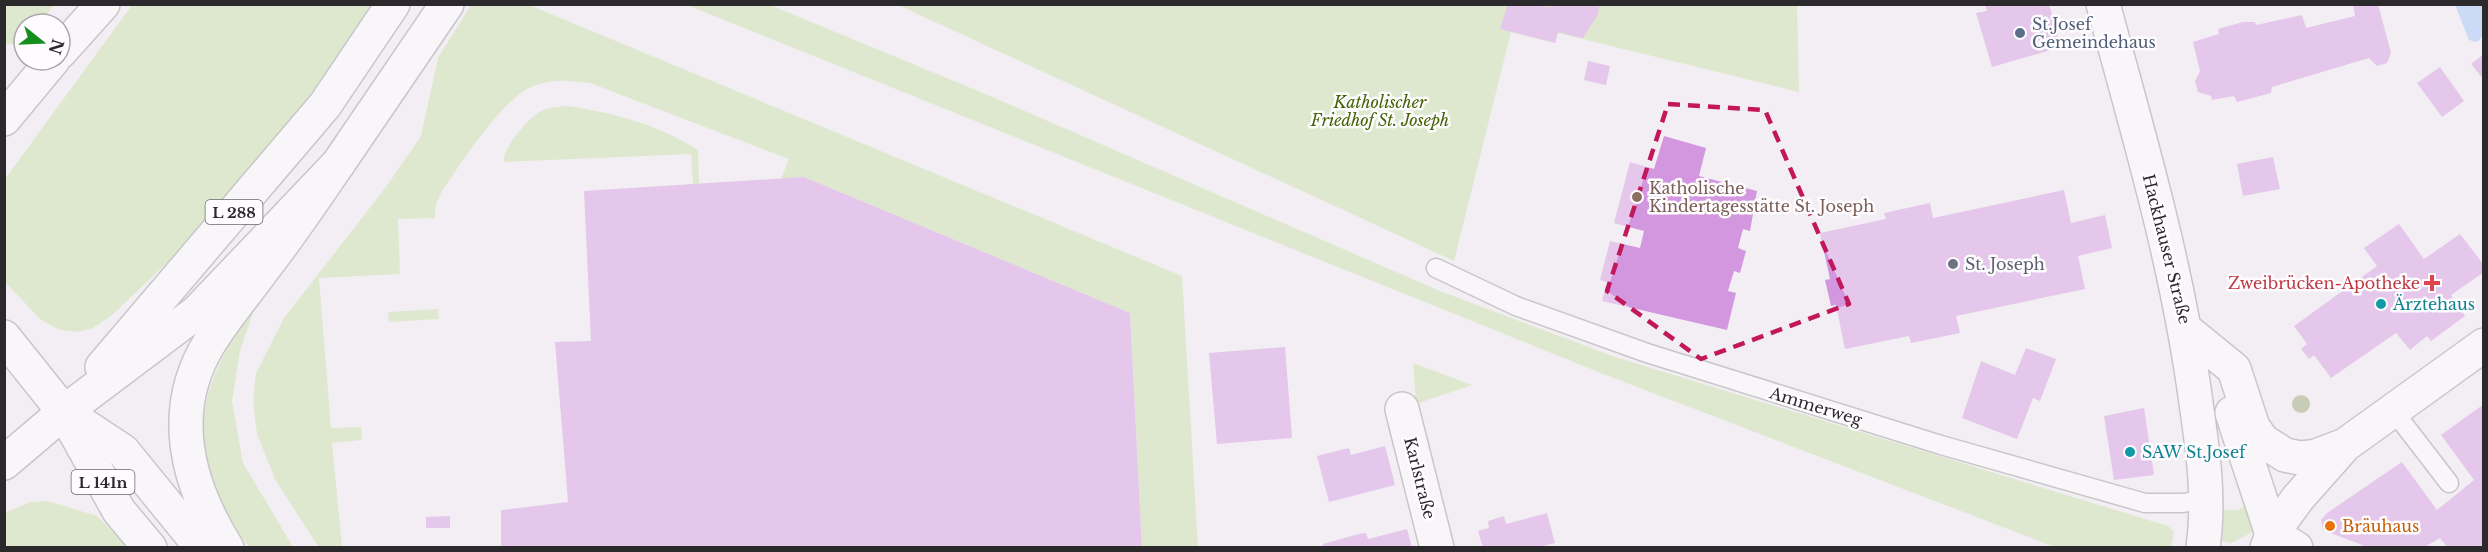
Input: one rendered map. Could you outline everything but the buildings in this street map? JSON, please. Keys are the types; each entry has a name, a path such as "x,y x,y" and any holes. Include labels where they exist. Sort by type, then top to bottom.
{"main road":[{"path":"72,38 103,4"},
{"name":"L 288","path":"64,412 325,105 393,4"},
{"name":"L 288","path":"227,548 202,504 193,479 186,426 193,383 209,343 338,164 447,4"},
{"name":"Hackhauser Straße","path":"2103,4 2144,157 2199,339 2206,499 2204,544"},
{"path":"4,119 43,72"},
{"name":"L 288","path":"4,463 64,412 197,312 338,164"},
{"path":"4,337 64,412 123,451 202,548"},
{"path":"2199,339 2234,369 2253,427 2263,441 2285,455 2300,458 2316,456 2344,445 2484,345"},
{"path":"2199,339 2254,485 2272,544"},
{"name":"Karlstraße","path":"1402,409 1437,548"},
{"name":"L 141n","path":"64,412 120,511 150,548"},
{"path":"2272,544 2344,445"}],"lane":[{"name":"Ammerweg","path":"1436,268 1516,306 1647,353 1941,445 2145,503 2206,499"},
{"path":"2392,409 2449,483"}],"highlighted area":[{"path":"1668,104 1765,110 1849,304 1701,359 1607,291"}],"green space":[{"path":"5,4 54,4 48,12 12,12 12,44 5,44"},
{"path":"132,5 372,5 337,62 173,257 111,316 93,328 78,332 60,330 41,320 5,282 5,179"},
{"path":"471,5 529,5 1182,276 1198,547 1142,547 1130,313 804,177 781,179 789,159 590,83 550,81 534,85 516,97 480,136 441,193 435,207 435,218 398,219 400,274 319,278 331,428 361,427 362,440 332,443 342,547 319,548 275,479 257,434 253,401 256,373 284,318 386,187 421,136 438,58"},
{"path":"687,5 770,5 983,93 1440,291 1615,357 2168,526 2174,532 2171,547 2055,547 1606,375"},
{"name":"Katholischer Friedhof St. Joseph","path":"898,5 1797,5 1799,92 1558,33 1555,43 1511,32 1454,261"},
{"path":"567,106 635,121 683,141 698,150 699,184 693,184 691,154 504,162 504,156 512,141 537,113 546,109"},
{"path":"255,307 240,351 232,401 243,463 293,547 249,547 221,508 208,475 203,424 207,400 214,376 225,353"},
{"path":"438,309 439,319 389,322 388,312"},
{"path":"1413,363 1472,385 1416,404"},
{"path":"48,501 97,516 128,547 5,547 5,513 30,502"},
{"path":"2246,504 2255,525 2253,532 2231,543 2222,541 2224,510 2238,510"}],"water":[{"path":"2455,5 2483,5 2483,36 2477,42 2469,40"}],"place":[{"name":"St.Josef Gemeindehaus","path":"2020,33"},
{"name":"Katholische Kindertagesstätte St. Joseph","path":"1637,197"},
{"name":"St. Joseph","path":"1953,264"},
{"name":"Zweibrücken-Apotheke","path":"2432,283"},
{"name":"Ärztehaus","path":"2381,304"},
{"name":"SAW St.Josef","path":"2130,452"},
{"name":"Bräuhaus","path":"2330,526"}]}
